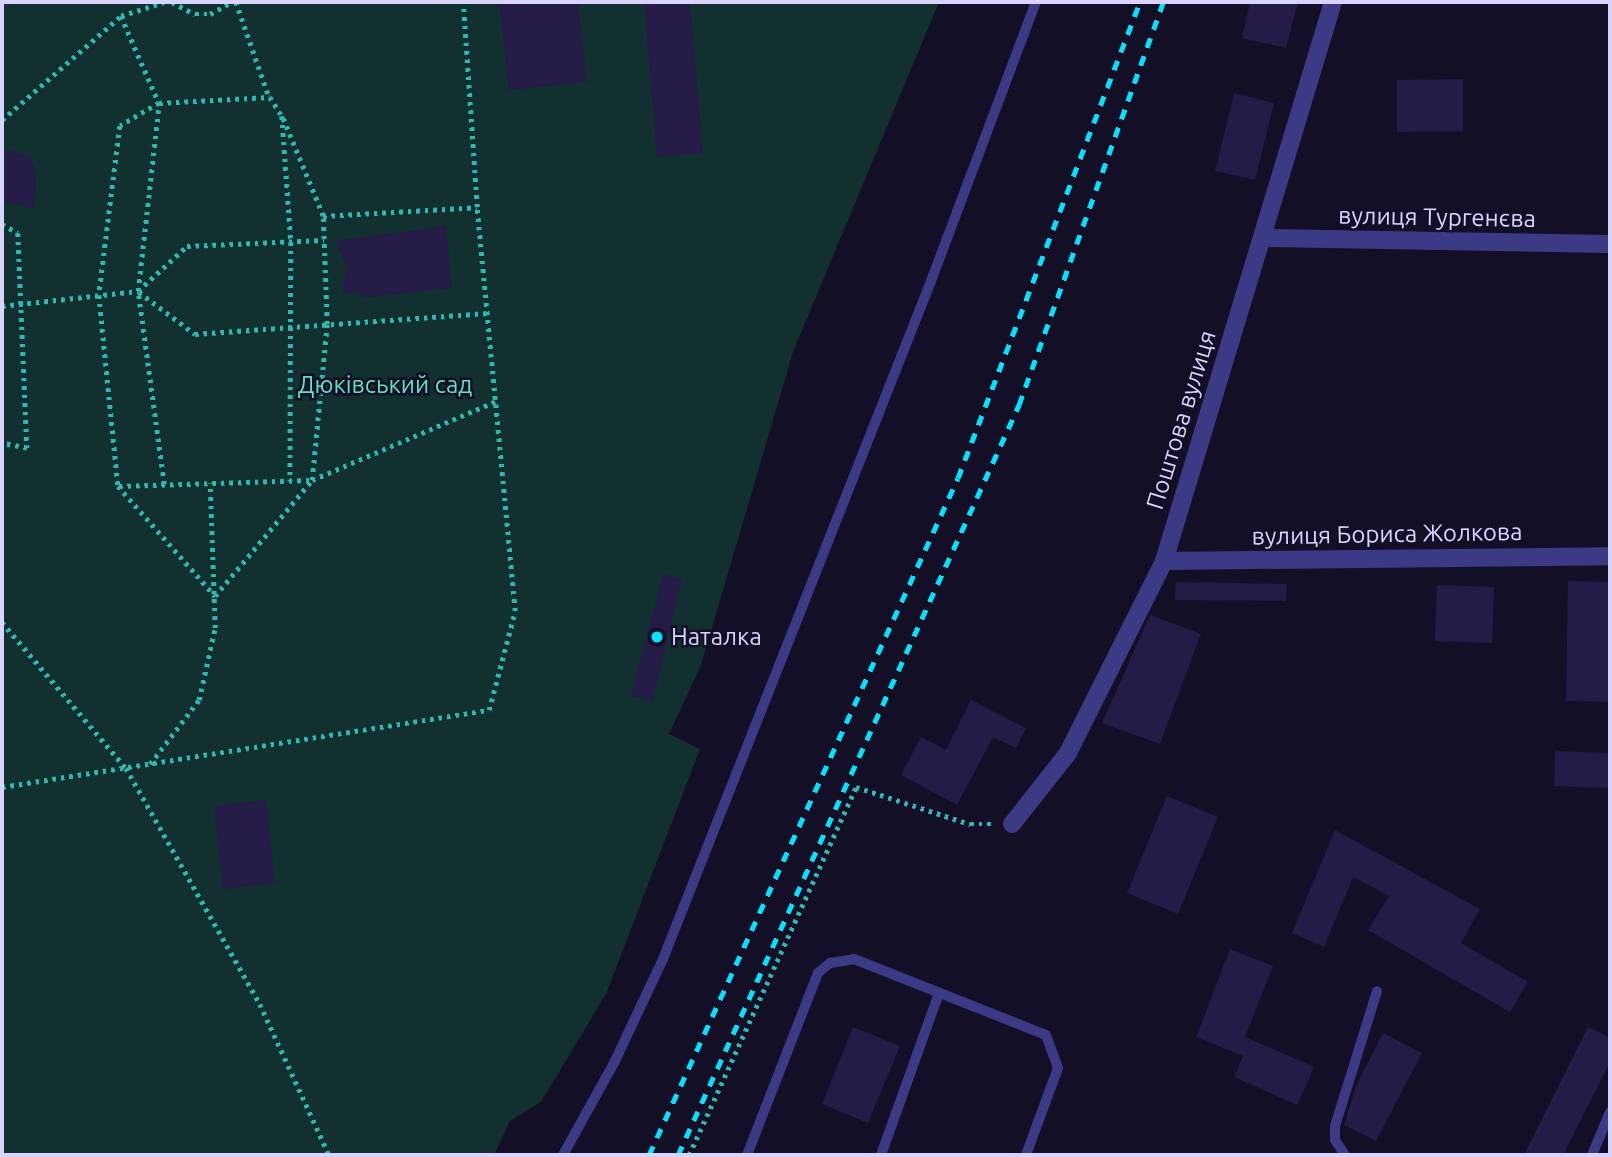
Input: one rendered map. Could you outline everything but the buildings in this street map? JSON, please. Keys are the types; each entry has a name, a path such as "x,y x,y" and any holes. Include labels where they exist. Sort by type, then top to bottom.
{"street":[{"name":"Поштова вулиця","path":"1012,824 1068,752 1164,561 1333,2"},
{"name":"вулиця Тургенєва","path":"1263,238 1610,244"},
{"name":"вулиця Бориса Жолкова","path":"1164,561 1610,556"}],"lane":[{"path":"563,1155 615,1061 663,959 931,281 1036,2"},
{"path":"747,1155 818,973 830,963 854,959 1046,1035 1054,1047 1058,1069 1026,1155"},
{"path":"1345,1155 1335,1140 1335,1126 1377,991"},
{"path":"881,1155 939,993"},
{"path":"1592,1155 1610,1112"}],"path":[{"path":"2,120 121,16 164,2"},
{"path":"172,2 195,14 210,14 234,2 270,97 282,116 323,216 327,324 312,480 215,596"},
{"path":"2,787 489,710 515,611 477,207 463,2"},
{"path":"121,16 159,103 138,291 164,484"},
{"path":"215,596 118,486 99,295 120,126 159,103 270,97"},
{"path":"282,116 291,242 293,327 290,481"},
{"path":"323,216 477,207"},
{"path":"2,224 18,233 27,448 2,443"},
{"path":"2,306 138,291 187,246 324,240"},
{"path":"138,291 195,334 488,313"},
{"path":"118,486 312,480 496,401"},
{"path":"150,764 199,700 215,628 210,484"},
{"path":"2,622 126,768 260,1004 330,1155"},
{"path":"689,1155 856,787 970,824 1012,824"}],"green space":[{"name":"Дюківський сад","path":"2,2 939,2 793,352 701,665 669,734 700,749 606,994 541,1102 510,1121 494,1155 2,1155"}],"railway":[{"path":"649,1155 958,478 1140,2"},
{"path":"678,1155 1019,405 1163,2"}],"place":[{"name":"Наталка","path":"657,637"}]}
